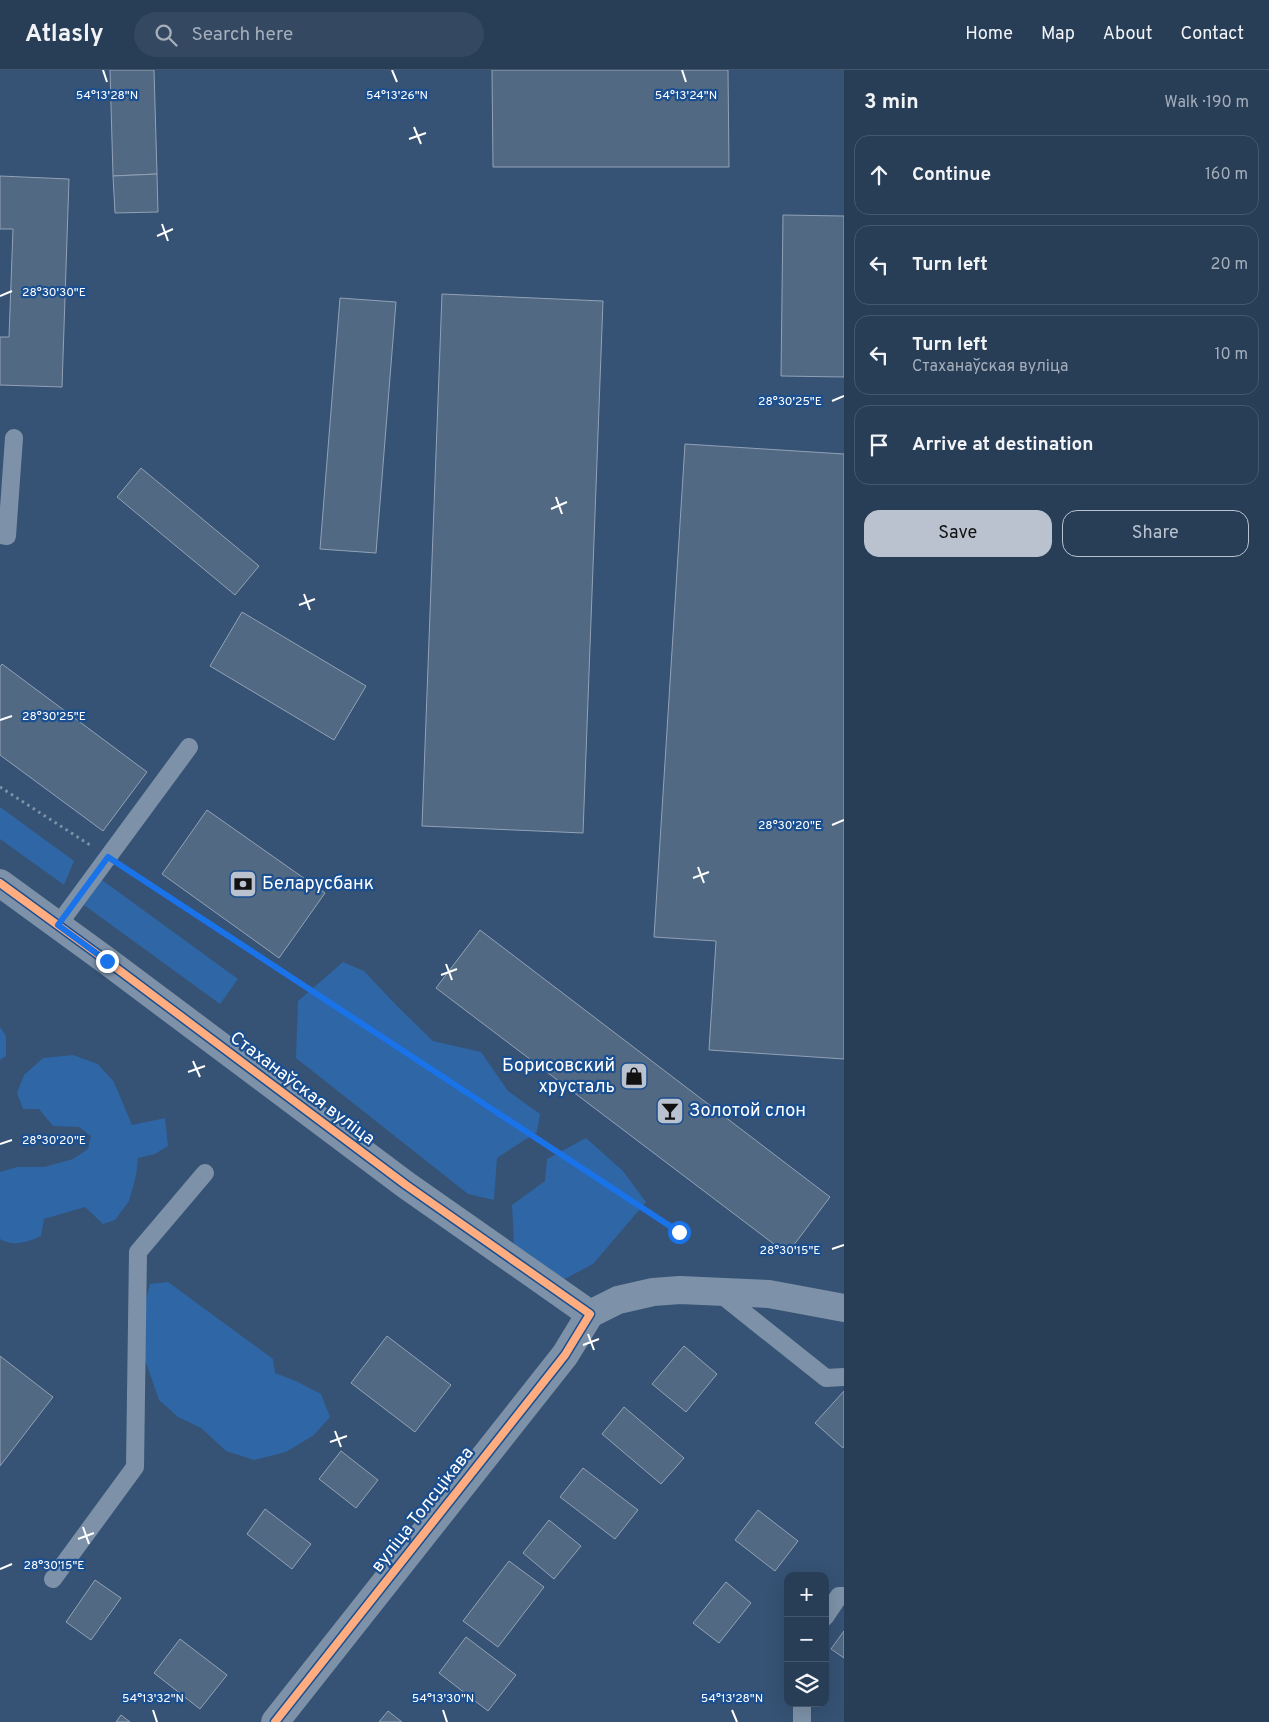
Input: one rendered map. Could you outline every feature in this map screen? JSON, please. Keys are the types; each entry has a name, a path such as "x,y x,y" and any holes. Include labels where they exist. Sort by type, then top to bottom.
{"street":[{"name":"Стаханаўская вуліца","path":"0,883 406,1185 590,1314"},
{"path":"590,1314 618,1300 653,1292 680,1290 769,1294 844,1308"},
{"name":"вуліца Толсцікава","path":"275,1722 565,1354 590,1314"}],"lane":[{"path":"0,535 8,536 14,438"},
{"path":"58,925 189,747"},
{"path":"53,1579 136,1467 138,1252 206,1173"},
{"path":"717,1292 826,1378 844,1376"},
{"path":"829,1610 839,1596 844,1596"},
{"path":"802,1707 802,1722"}],"path":[{"path":"0,787 679,1232"}],"shaded area":[{"path":"0,807 74,861 64,885 0,839"},
{"path":"102,880 238,979 220,1004 84,905"},
{"path":"343,962 364,971 433,1041 481,1052 508,1091 540,1114 537,1132 497,1158 494,1200 468,1194 296,1058 298,1001"},
{"path":"0,1027 6,1036 6,1056 0,1060"},
{"path":"73,1055 98,1064 114,1082 132,1125 165,1118 168,1146 155,1154 138,1158 136,1176 129,1201 115,1220 103,1224 85,1207 44,1219 41,1236 26,1242 10,1243 0,1239 0,1172 17,1167 44,1167 73,1159 88,1149 91,1136 79,1127 53,1126 39,1109 23,1109 17,1093 24,1075 43,1058"},
{"path":"586,1138 623,1171 646,1202 593,1264 561,1281 514,1244 512,1205 545,1181 547,1159"},
{"path":"168,1282 273,1359 275,1373 321,1394 330,1417 314,1435 286,1452 254,1460 226,1451 201,1428 178,1417 159,1400 144,1357 144,1307 150,1284"}],"building":[{"path":"110,70 154,70 157,174 113,176"},
{"path":"492,70 728,70 729,167 493,167"},
{"path":"157,174 158,212 115,213 113,176"},
{"path":"0,176 69,179 62,387 0,385 0,337 9,337 13,229 0,229"},
{"path":"783,215 844,216 844,377 781,376"},
{"path":"442,294 603,301 583,833 422,826"},
{"path":"340,298 396,302 376,553 320,549"},
{"path":"685,444 844,454 844,1059 709,1050 716,941 654,937"},
{"path":"141,468 259,566 235,595 117,497"},
{"path":"242,612 366,686 334,740 210,666"},
{"path":"2,664 147,772 103,831 0,755 0,667"},
{"name":"Беларусбанк","path":"207,810 325,893 279,958 162,874"},
{"path":"480,930 830,1197 787,1254 436,988"},
{"path":"387,1336 451,1385 415,1432 351,1383"},
{"path":"684,1346 717,1374 686,1412 652,1384"},
{"path":"0,1356 53,1397 0,1466"},
{"path":"844,1391 844,1446 843,1448 815,1423"},
{"path":"624,1407 684,1458 661,1484 602,1434"},
{"path":"341,1451 378,1480 356,1508 319,1479"},
{"path":"583,1468 638,1510 615,1539 560,1497"},
{"path":"265,1509 311,1544 292,1569 247,1534"},
{"path":"758,1510 798,1541 775,1571 735,1540"},
{"path":"549,1520 581,1546 554,1579 523,1553"},
{"path":"509,1561 544,1587 498,1647 463,1621"},
{"path":"95,1580 121,1598 91,1640 66,1622"},
{"path":"726,1582 751,1603 719,1643 693,1623"},
{"path":"844,1631 844,1658 831,1649"},
{"path":"466,1637 516,1675 488,1711 439,1673"},
{"path":"180,1639 227,1675 200,1709 154,1673"},
{"path":"388,1711 402,1722 379,1722"},
{"path":"121,1715 130,1722 116,1722"}],"cycle path":[{"path":"0,883 406,1185 590,1314 565,1355 275,1722"}],"place":[{"name":"Беларусбанк","path":"243,884"},
{"name":"Борисовский хрусталь","path":"634,1076"},
{"name":"Золотой слон","path":"670,1111"}],"route":[{"path":"107,961 58,925 108,857 679,1232"}]}
